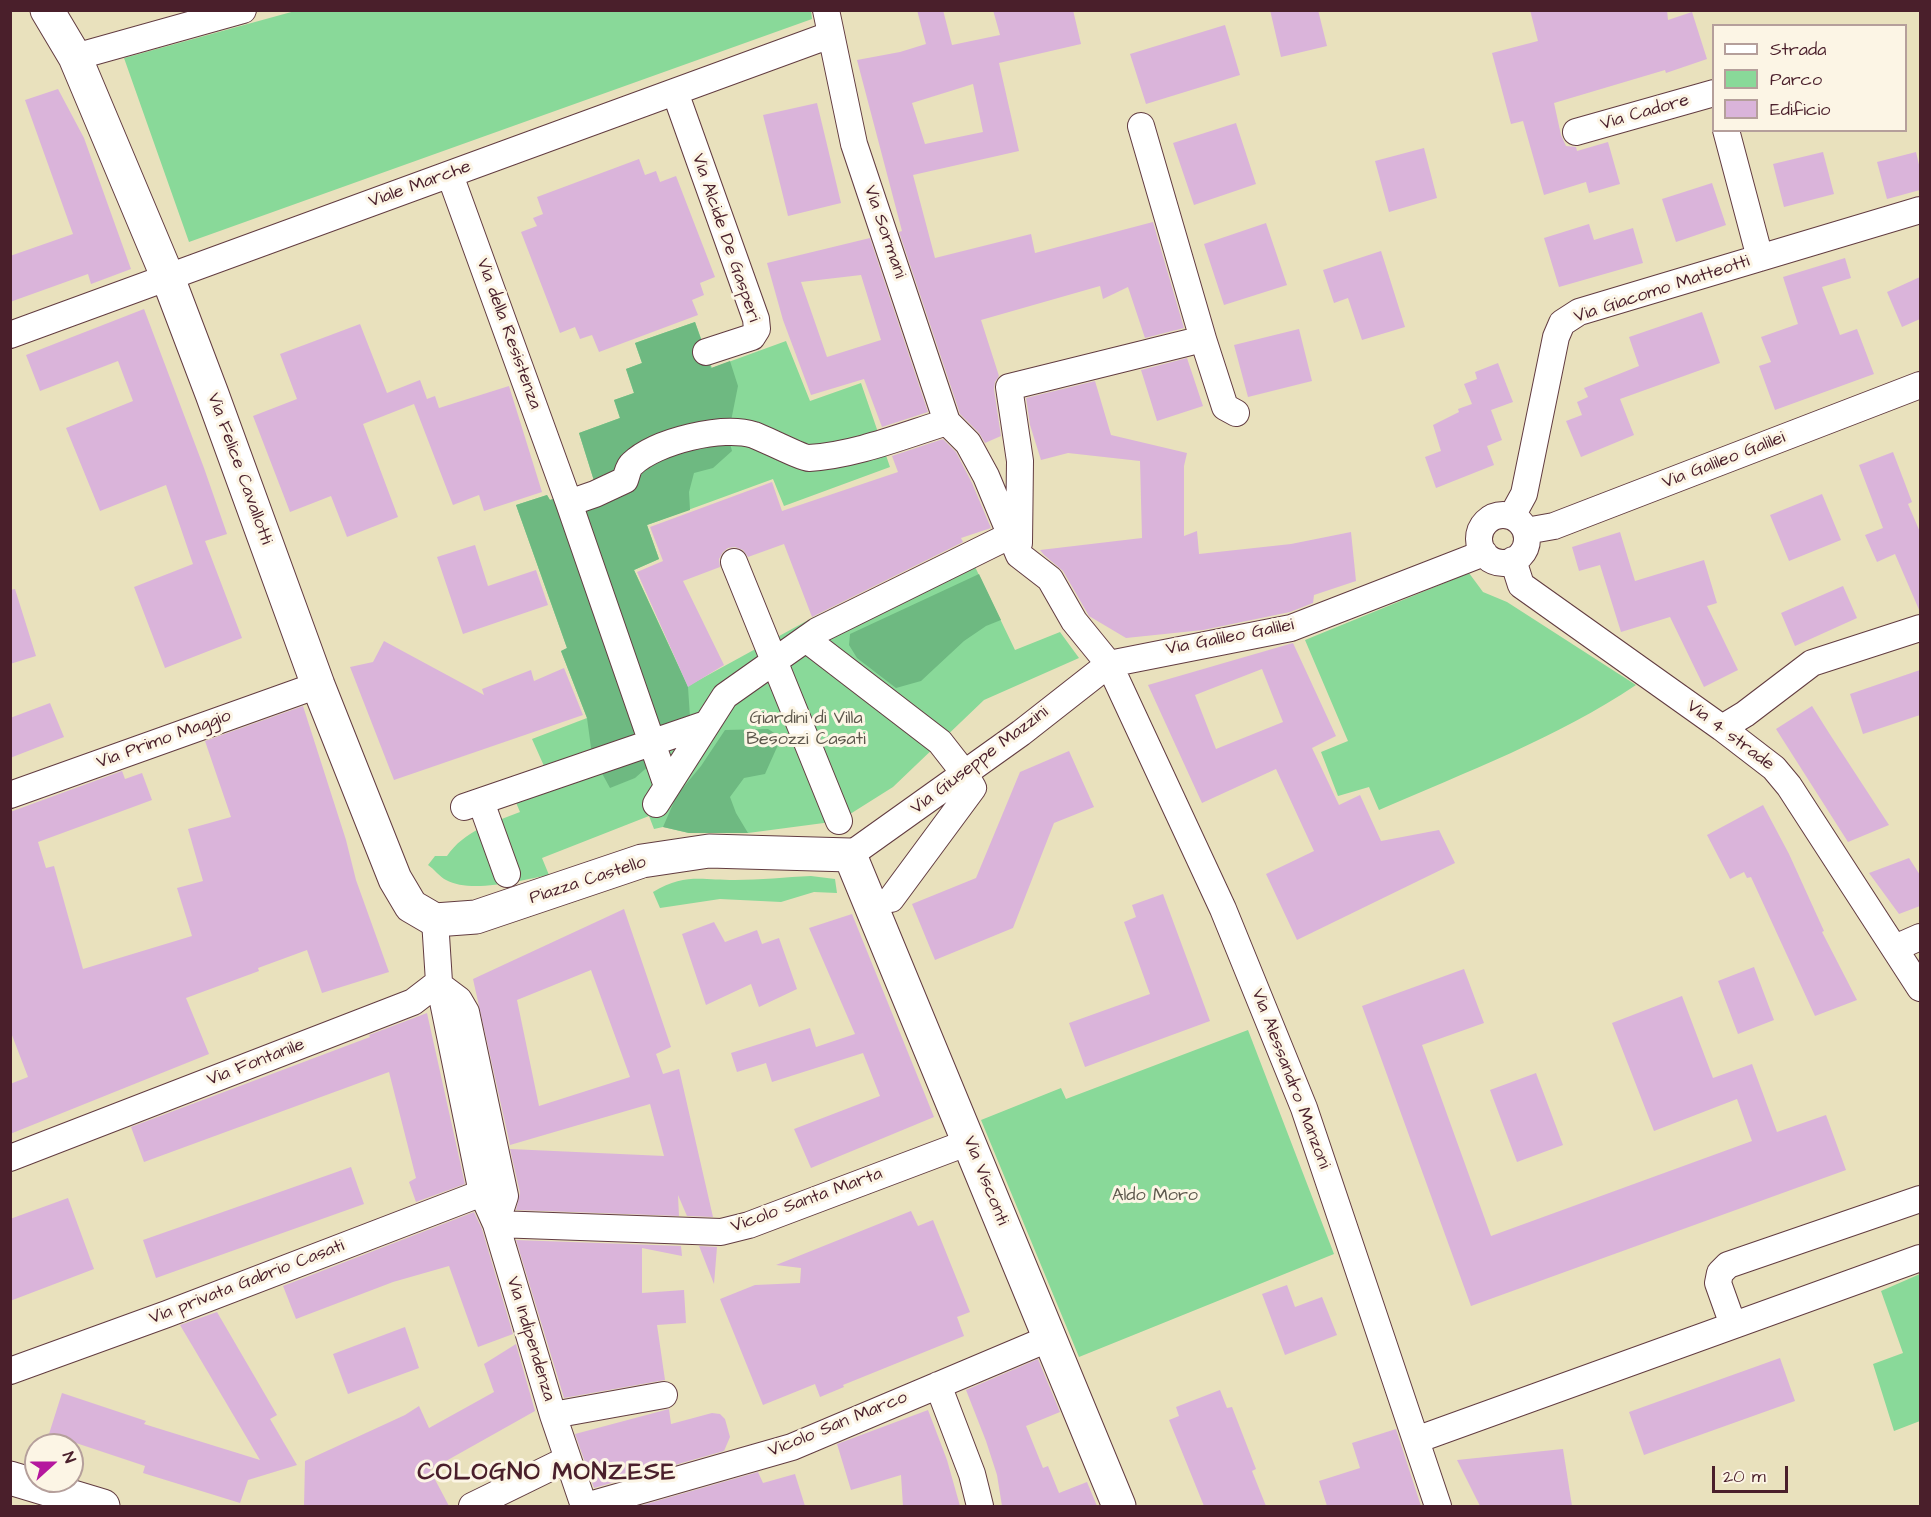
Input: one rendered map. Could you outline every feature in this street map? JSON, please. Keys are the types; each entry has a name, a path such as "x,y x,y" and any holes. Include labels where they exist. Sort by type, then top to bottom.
{"street":[{"name":"Via Felice Cavallotti","path":"47,10 75,57 168,278 318,686 395,879 411,906 435,920"},
{"path":"75,57 243,10"},
{"name":"Via Sormani","path":"826,10 854,144 947,422 968,443 986,476 1015,545"},
{"name":"Viale Marche","path":"10,335 830,35"},
{"name":"Via Alcide De Gasperi","path":"675,92 756,319 757,329 752,337 706,352"},
{"name":"Via Cadore","path":"1576,132 1712,93"},
{"path":"1141,126 1225,407 1236,413"},
{"path":"1727,132 1760,258"},
{"name":"Via della Resistenza","path":"450,175 567,498 652,743 661,795 706,724"},
{"name":"Via Giacomo Matteotti","path":"1519,523 1556,337 1562,323 1579,312 1920,210"},
{"path":"507,874 473,804 706,724 725,696 817,631 1015,545 1020,461 1009,387 1203,339"},
{"name":"Via Galileo Galilei","path":"1519,523 1554,526 1920,385"},
{"path":"567,498 595,494 625,480 631,464 666,443 716,432 751,434 777,443 806,458 839,454 947,422"},
{"path":"1502,514 1519,523 1527,539 1520,555 1513,560 1497,561 1484,553 1480,543 1480,533 1484,524 1492,517 1502,514"},
{"name":"Via Alessandro Manzoni","path":"1015,545 1050,579 1074,621 1109,664 1223,909 1304,1108 1438,1506"},
{"name":"Via Galileo Galilei","path":"1109,664 1291,628 1484,553"},
{"name":"Via 4 strade","path":"1513,560 1521,585 1722,728 1774,768 1789,786 1920,988"},
{"path":"734,562 839,821"},
{"path":"1722,728 1745,714 1812,663 1920,628"},
{"path":"806,639 940,742 973,788 891,899"},
{"name":"Via Giuseppe Mazzini","path":"850,855 1021,733 1109,664"},
{"name":"Via Primo Maggio","path":"10,795 318,686"},
{"name":"Piazza Castello","path":"435,920 476,917 642,861 709,851 850,855"},
{"name":"Via Visconti","path":"850,855 1119,1506"},
{"path":"435,920 439,984 459,1000 466,1012 505,1196 496,1224"},
{"path":"1895,948 1920,937"},
{"name":"Via Fontanile","path":"10,1158 413,1002 439,984"},
{"name":"Via Indipendenza","path":"439,984 482,1193 496,1224 553,1415 664,1395"},
{"name":"Vicolo Santa Marta","path":"496,1224 721,1232 749,1225 969,1142"},
{"name":"Via privata Gabrio Casati","path":"10,1371 167,1314 482,1193"},
{"path":"1733,1325 1718,1283 1720,1273 1728,1264 1920,1199"},
{"path":"1416,1440 1920,1258"},
{"name":"Vicolo San Marco","path":"588,1506 792,1447 1050,1338"},
{"path":"938,1385 972,1474 980,1506"},
{"path":"553,1415 568,1460 588,1506"},
{"path":"472,1506 568,1460"},
{"path":"10,1478 103,1506"}],"green space":[{"path":"811,10 812,19 189,242 124,58 295,11"},
{"name":"Giardini di Villa Besozzi Casati","path":"695,322 712,368 786,341 810,401 861,383 890,467 784,506 773,479 647,525 659,559 634,570 688,686 812,618 965,546 1015,650 1060,632 1079,658 984,700 893,787 839,821 748,833 689,833 663,827 654,829 649,816 542,858 549,875 482,886 456,884 446,880 428,865 435,856 447,856 470,834 520,812 512,793 548,775 532,739 587,718 561,651 567,648 516,505 547,495 550,500 595,484 579,433 620,418 614,400 634,393 626,369 642,363 635,343"},
{"path":"695,322 711,368 730,361 738,386 728,436 732,451 713,468 694,473 689,492 690,510 647,525 659,559 634,570 688,687 690,717 668,749 635,778 610,788 592,755 587,718 561,651 567,648 516,505 547,495 550,500 595,484 579,433 620,418 614,400 634,393 626,369 642,363 635,343"},
{"path":"1469,573 1483,592 1507,602 1636,685 1575,722 1543,738 1379,810 1369,787 1338,796 1321,752 1348,741 1305,640"},
{"path":"979,574 1001,620 986,626 964,641 921,681 896,688 857,658 849,645 850,634"},
{"path":"768,729 779,736 778,745 765,774 744,778 730,797 748,833 689,833 663,827 677,795 701,766 725,730"},
{"path":"811,876 835,879 837,893 814,892 781,902 720,899 660,908 653,892 675,882 693,879 744,880"},
{"name":"Aldo Moro","path":"1248,1030 1334,1254 1079,1357 981,1120 1061,1088 1066,1099"},
{"path":"1920,1274 1920,1421 1894,1431 1873,1364 1903,1353 1881,1291"}],"building":[{"path":"917,10 943,10 952,45 1000,35 993,10 1073,10 1081,44 999,63 1019,151 913,175 935,258 1031,234 1035,253 1153,222 1184,328 1145,338 1128,287 1103,299 1100,286 981,320 999,376 994,389 1001,436 985,443 979,433 960,414 899,232 902,231 857,60 900,52 926,44","holes":["973,84 983,132 925,144 912,103"]},
{"path":"1270,10 1318,10 1327,46 1281,57"},
{"path":"1530,10 1667,10 1668,20 1692,12 1707,59 1666,73 1665,70 1554,103 1561,135 1566,146 1576,147 1577,151 1608,142 1620,184 1589,193 1586,182 1544,195 1523,121 1511,124 1492,53 1538,41"},
{"path":"1225,25 1240,75 1146,104 1130,54"},
{"path":"58,89 84,138 131,269 91,284 88,274 10,302 10,256 73,234 25,100"},
{"path":"817,103 841,203 788,216 763,115"},
{"path":"1236,123 1256,184 1194,205 1173,143"},
{"path":"1424,148 1437,198 1389,212 1375,161"},
{"path":"1823,152 1834,194 1784,207 1773,164"},
{"path":"1916,152 1920,169 1920,190 1887,199 1877,162"},
{"path":"639,159 645,175 656,171 660,182 676,176 715,277 700,283 704,295 692,300 698,315 599,352 592,335 580,339 575,327 560,333 521,232 537,226 533,218 543,214 537,197"},
{"path":"1712,183 1726,225 1676,242 1662,199"},
{"path":"1266,223 1287,285 1224,305 1204,244"},
{"path":"1589,224 1594,240 1633,228 1643,263 1559,287 1544,238"},
{"path":"870,238 928,412 882,427 864,379 811,395 783,320 767,263","holes":["861,275 881,340 827,357 801,282"]},
{"path":"1381,251 1405,327 1362,340 1348,298 1334,303 1323,270"},
{"path":"1845,258 1851,278 1822,287 1840,335 1857,329 1874,374 1775,410 1759,366 1771,362 1761,337 1798,324 1783,277"},
{"path":"1920,277 1920,319 1902,327 1887,292"},
{"path":"144,309 227,534 205,541 242,638 165,668 134,587 193,564 166,485 100,511 66,428 133,401 118,361 40,391 26,355"},
{"path":"1702,312 1720,363 1620,399 1634,435 1581,457 1566,421 1582,415 1577,402 1588,397 1584,388 1639,366 1629,337"},
{"path":"360,324 387,393 420,380 427,399 435,396 439,408 509,386 542,492 484,511 479,495 453,505 414,404 363,424 398,517 347,537 331,496 290,512 253,416 297,399 280,354"},
{"path":"1299,329 1312,381 1248,397 1234,345"},
{"path":"1187,358 1203,406 1157,421 1141,370"},
{"path":"1498,363 1513,402 1491,410 1502,440 1487,446 1494,465 1436,488 1425,457 1441,451 1433,425 1459,412 1458,409 1472,404 1464,384 1477,379 1475,372"},
{"path":"1095,381 1111,435 1187,453 1184,466 1184,536 1197,531 1199,554 1291,544 1351,532 1356,581 1314,595 1313,603 1290,612 1203,630 1126,638 1089,616 1063,571 1040,550 1142,538 1140,461 1068,453 1041,460 1030,425 1026,398"},
{"path":"943,439 956,452 991,528 961,538 963,542 812,617 784,544 748,557 743,550 735,547 728,548 719,559 720,567 683,581 724,665 688,687 637,572 663,561 650,527 772,482 782,511 898,472 892,456"},
{"path":"1893,452 1912,502 1908,504 1920,532 1920,612 1895,554 1877,562 1865,535 1883,528 1859,465"},
{"path":"1822,494 1841,540 1789,561 1770,515"},
{"path":"1620,532 1635,581 1704,560 1717,603 1707,606 1738,670 1704,687 1670,617 1621,632 1600,565 1579,571 1572,547"},
{"path":"475,545 488,586 536,570 548,605 463,634 437,557"},
{"path":"1843,586 1857,618 1795,646 1781,613"},
{"path":"15,589 36,656 10,664 10,590"},
{"path":"384,641 484,695 482,689 531,670 534,681 564,668 583,715 394,780 350,667 373,662"},
{"path":"1293,643 1336,736 1312,748 1339,805 1360,795 1381,841 1439,830 1455,863 1297,940 1266,874 1314,851 1276,769 1202,803 1148,685","holes":["1262,669 1283,722 1216,749 1195,695"]},
{"path":"1920,670 1920,715 1863,734 1850,694"},
{"path":"50,703 64,737 10,758 10,718"},
{"path":"303,706 346,840 356,880 389,972 322,993 307,950 258,968 259,971 186,998 209,1054 10,1134 10,1084 28,1077 10,1030 10,812 122,771 125,779 142,773 152,800 38,842 46,868 54,866 83,969 192,936 177,888 203,881 188,829 231,817 205,741"},
{"path":"1812,706 1889,825 1848,842 1776,729"},
{"path":"1069,751 1094,807 1054,823 1013,928 935,960 912,904 976,878 1020,772"},
{"path":"1763,805 1789,854 1824,931 1822,932 1857,1000 1815,1016 1751,877 1747,878 1744,872 1730,879 1707,835"},
{"path":"1909,858 1920,875 1920,906 1899,914 1869,873"},
{"path":"1163,894 1210,1021 1085,1067 1069,1023 1150,994 1124,922 1136,917 1132,905"},
{"path":"624,909 671,1047 656,1054 663,1074 679,1069 713,1217 687,1216 678,1195 679,1216 516,1210 520,1193 510,1149 664,1156 650,1104 510,1145 473,979","holes":["591,970 630,1077 539,1106 517,1000"]},
{"path":"852,914 934,1117 811,1168 794,1129 880,1096 863,1053 772,1082 766,1063 737,1072 731,1053 810,1028 816,1047 855,1034 809,928"},
{"path":"714,922 725,942 757,930 762,944 779,938 797,989 759,1007 751,984 706,1005 682,934"},
{"path":"1754,967 1774,1020 1738,1034 1718,981"},
{"path":"1464,969 1484,1023 1422,1045 1491,1236 1752,1141 1737,1099 1654,1131 1612,1023 1682,996 1713,1078 1752,1064 1777,1132 1826,1115 1846,1170 1471,1306 1362,1006"},
{"path":"427,1013 465,1184 416,1202 409,1182 416,1178 389,1072 144,1162 131,1127 370,1037 369,1035"},
{"path":"1536,1073 1563,1145 1517,1162 1490,1090"},
{"path":"351,1167 364,1204 156,1278 143,1240"},
{"path":"68,1198 94,1269 10,1301 10,1219"},
{"path":"911,1211 918,1226 933,1220 970,1312 957,1317 964,1336 843,1385 844,1387 820,1397 815,1384 763,1405 720,1299 755,1285 800,1283 801,1268 776,1265"},
{"path":"474,1212 482,1229 513,1334 478,1347 449,1266 393,1282 296,1319 283,1286"},
{"path":"516,1240 681,1246 682,1256 642,1248 642,1293 684,1290 686,1323 657,1325 665,1380 564,1398"},
{"path":"699,1246 717,1247 714,1284"},
{"path":"1287,1285 1295,1307 1322,1297 1337,1335 1285,1355 1262,1294"},
{"path":"217,1312 277,1415 270,1419 297,1465 248,1480 240,1503 143,1473 145,1466 84,1446 84,1433 49,1433 62,1393 146,1421 144,1424 260,1460 180,1325"},
{"path":"405,1327 419,1368 348,1394 333,1354"},
{"path":"516,1344 535,1411 430,1470 449,1506 304,1506 305,1461 405,1415 419,1406 429,1428 494,1392 484,1364"},
{"path":"1780,1358 1795,1401 1644,1455 1629,1412"},
{"path":"1038,1359 1060,1412 1026,1426 1043,1468 1048,1466 1059,1493 1087,1482 1097,1506 1002,1506 997,1475 966,1390"},
{"path":"1220,1390 1227,1408 1232,1407 1256,1469 1252,1471 1266,1506 1204,1506 1169,1420 1179,1416 1176,1407"},
{"path":"669,1409 671,1424 712,1413 720,1414 725,1419 730,1437 724,1451 594,1488 575,1434"},
{"path":"928,1410 947,1460 960,1506 903,1506 901,1475 851,1490 837,1444"},
{"path":"1396,1429 1421,1506 1327,1506 1319,1481 1360,1468 1352,1443"},
{"path":"1563,1449 1572,1506 1480,1506 1457,1460"},
{"path":"758,1472 763,1483 795,1474 805,1506 639,1506"}],"district":[{"name":"COLOGNO MONZESE","path":"547,1474"}]}
